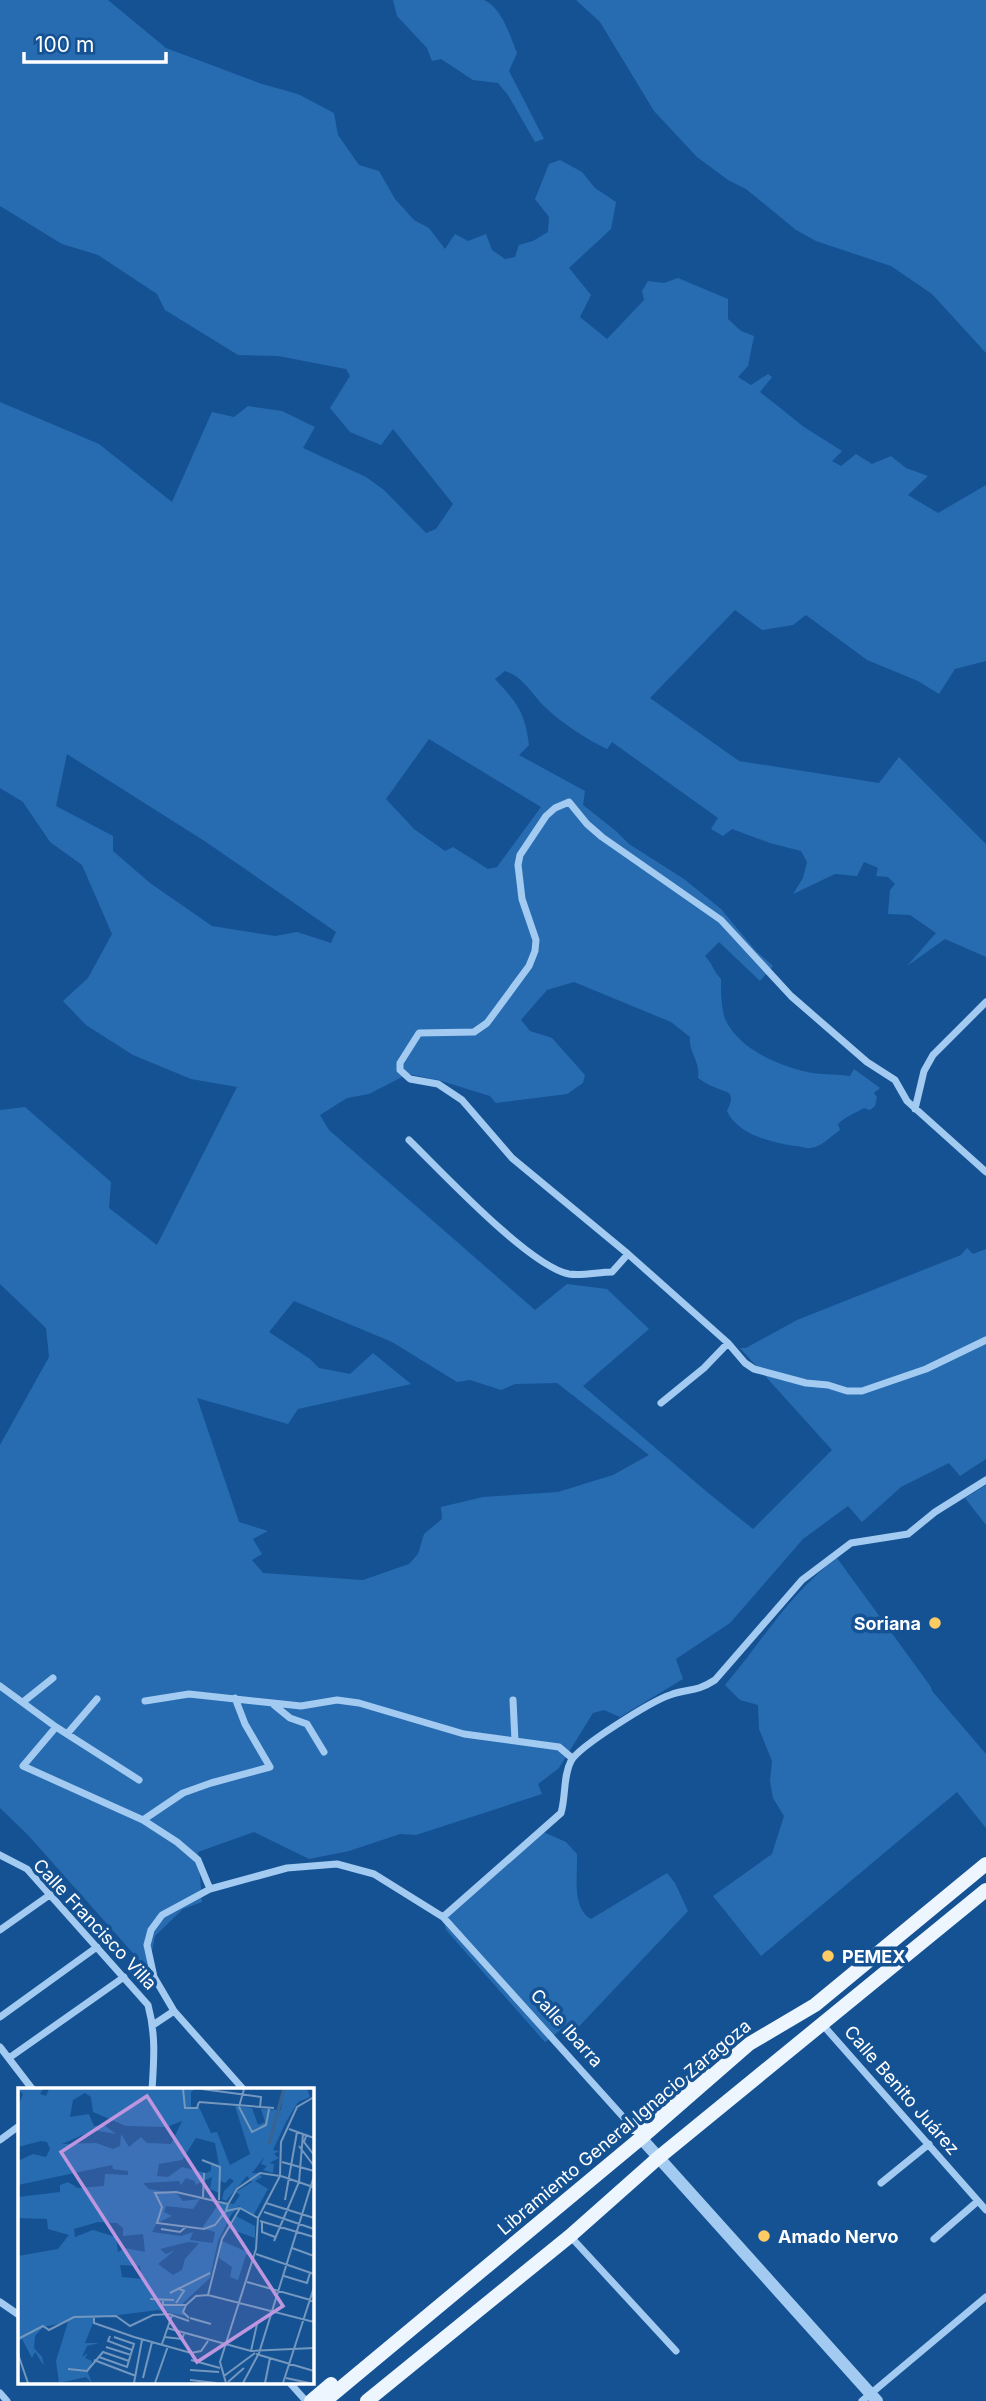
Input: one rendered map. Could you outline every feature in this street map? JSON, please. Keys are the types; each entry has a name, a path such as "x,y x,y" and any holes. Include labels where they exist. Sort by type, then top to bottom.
{"main road":[{"name":"Libramiento General Ignacio Zaragoza","path":"325,2401 407,2335 637,2132 748,2044 816,2005 986,1864"},
{"path":"367,2401 570,2236 822,2023 986,1891"},
{"path":"308,2401 389,2337 407,2335"}],"street":[{"path":"986,1172 906,1101 895,1080 867,1062 791,996 720,920 602,837 569,802 555,807 546,816 520,855 517,865 522,899 536,940 536,951 528,966 487,1023 474,1032 419,1033 400,1063 400,1070 410,1079 438,1084 462,1100 512,1158 628,1254 754,1369 806,1383 828,1385 846,1391 862,1391 926,1368 986,1340"},
{"path":"915,1109 924,1071 933,1055 986,1002"},
{"path":"409,1140 488,1216 549,1267 570,1274 612,1272 628,1254"},
{"path":"661,1403 704,1368 728,1343"},
{"path":"443,1917 561,1814 567,1789 565,1774 572,1758 615,1726 670,1695 702,1689 715,1681 802,1580 851,1543 908,1534 935,1511 986,1480"},
{"path":"23,1702 52,1678"},
{"path":"0,1685 56,1727 139,1780"},
{"path":"145,1701 189,1694 301,1706 337,1700 359,1703 464,1734 559,1747 572,1758"},
{"path":"143,1821 183,1793 270,1767 245,1724 234,1698"},
{"path":"67,1734 97,1699"},
{"path":"513,1700 515,1741"},
{"path":"274,1704 290,1718 307,1724 324,1752"},
{"path":"56,1727 23,1766 143,1821 177,1842 198,1860 210,1889"},
{"name":"Calle Francisco Villa","path":"0,1855 27,1869 51,1894 148,2005 153,2025"},
{"name":"Calle Ibarra","path":"174,2011 154,1977 147,1945 151,1930 162,1915 210,1889 287,1868 337,1864 374,1874 443,1917 637,2132 870,2399"},
{"path":"0,1930 51,1894"},
{"path":"0,2017 97,1947"},
{"path":"9,2058 124,1977"},
{"path":"152,2088 155,2047 153,2025 174,2011 242,2088"},
{"name":"Calle Benito Juárez","path":"822,2023 986,2210"},
{"path":"0,2047 32,2088"},
{"path":"0,2140 18,2127"},
{"path":"881,2183 929,2144"},
{"path":"934,2239 978,2201"},
{"path":"570,2236 676,2351"},
{"path":"870,2399 986,2297"},
{"path":"0,2302 18,2314"},
{"path":"291,2384 308,2401"},
{"path":"0,2393 7,2401"}],"shaded area":[{"path":"0,0 108,0 166,48 262,84 298,94 334,113 338,135 359,165 379,171 395,199 414,220 429,228 445,249 455,234 468,241 486,234 492,250 505,259 515,257 519,245 548,232 549,217 535,199 549,164 560,160 582,172 595,188 616,202 611,229 569,268 591,295 580,317 607,339 644,300 642,291 648,281 664,283 678,278 728,299 728,319 741,331 754,336 748,366 738,377 751,385 768,374 772,377 760,392 804,427 842,451 832,461 841,466 856,454 872,464 891,456 906,468 928,476 908,495 938,513 986,485 986,661 955,669 939,694 918,681 867,660 806,615 793,625 762,630 735,610 650,698 739,761 879,783 899,757 986,844 986,957 945,939 907,966 936,933 910,915 888,914 890,890 895,884 888,877 876,876 878,868 864,862 857,876 835,874 793,894 803,878 807,862 801,851 732,829 723,836 711,829 718,818 612,742 607,749 575,731 546,708 523,682 512,674 505,671 495,679 514,702 525,724 529,745 519,755 585,791 583,805 629,844 684,879 721,909 756,951 773,966 760,981 719,942 705,956 721,979 723,1012 733,1032 763,1056 788,1067 812,1073 850,1076 854,1069 880,1088 874,1093 877,1097 875,1106 870,1110 864,1108 844,1119 838,1124 840,1130 815,1147 805,1148 756,1136 739,1126 727,1111 730,1094 698,1078 698,1067 690,1037 671,1022 574,982 547,990 521,1020 530,1031 552,1038 585,1075 583,1083 567,1094 496,1103 490,1096 408,1074 369,1094 347,1098 320,1115 329,1130 535,1310 567,1284 607,1289 649,1329 583,1386 753,1529 832,1450 740,1348 746,1348 797,1320 961,1255 967,1248 973,1254 986,1249 986,1459 960,1476 949,1463 901,1487 862,1522 848,1506 803,1539 730,1623 676,1659 683,1679 620,1717 604,1710 593,1713 559,1768 538,1784 542,1794 416,1835 400,1834 349,1851 309,1859 254,1832 198,1852 202,1902 183,1909 155,1936 148,1970 28,1835 0,1808 0,1445 49,1357 46,1328 0,1284 0,1110 25,1107 111,1182 109,1208 157,1245 237,1087 191,1079 133,1055 86,1025 63,1001 88,978 112,934 82,865 50,842 23,802 0,788 0,402 99,444 172,502 212,412 234,417 248,406 282,411 315,427 303,448 366,477 384,490 426,533 436,529 453,504 393,429 381,445 350,432 330,408 350,376 346,369 278,356 238,355 165,310 157,294 98,255 62,244 0,206","holes":["429,739 541,807 497,867 488,869 453,847 445,851 414,829 386,799","67,754 206,842 336,932 331,943 297,932 275,936 212,926 150,883 113,851 113,836 56,806","294,1301 392,1342 457,1382 470,1380 501,1390 515,1384 557,1383 649,1455 613,1475 558,1492 483,1497 441,1507 442,1519 424,1534 418,1554 409,1564 363,1580 263,1573 252,1560 262,1554 253,1539 268,1531 239,1522 197,1398 288,1424 298,1409 411,1384 373,1353 350,1374 319,1368 269,1332"]},
{"path":"393,0 484,0 496,9 517,53 509,71 544,139 535,142 498,83 473,80 441,59 432,61 427,48 397,16"},
{"path":"576,0 986,0 986,353 932,294 891,266 816,241 796,230 746,189 728,180 697,157 654,111 600,22"},
{"path":"986,1485 986,1525 965,1498"},
{"path":"837,1558 932,1691 986,1754 986,1828 957,1792 761,1956 713,1896 772,1854 784,1816 773,1798 770,1781 772,1761 759,1729 758,1705 740,1700 725,1685 791,1601 820,1571"},
{"path":"541,1831 566,1842 577,1854 578,1899 585,1914 591,1919 667,1873 675,1883 688,1911 570,2036 563,2028 545,2042 446,1930 443,1917"}],"place":[{"name":"Soriana","path":"935,1623"},
{"name":"PEMEX","path":"828,1956"},
{"name":"Amado Nervo","path":"764,2236"}]}
